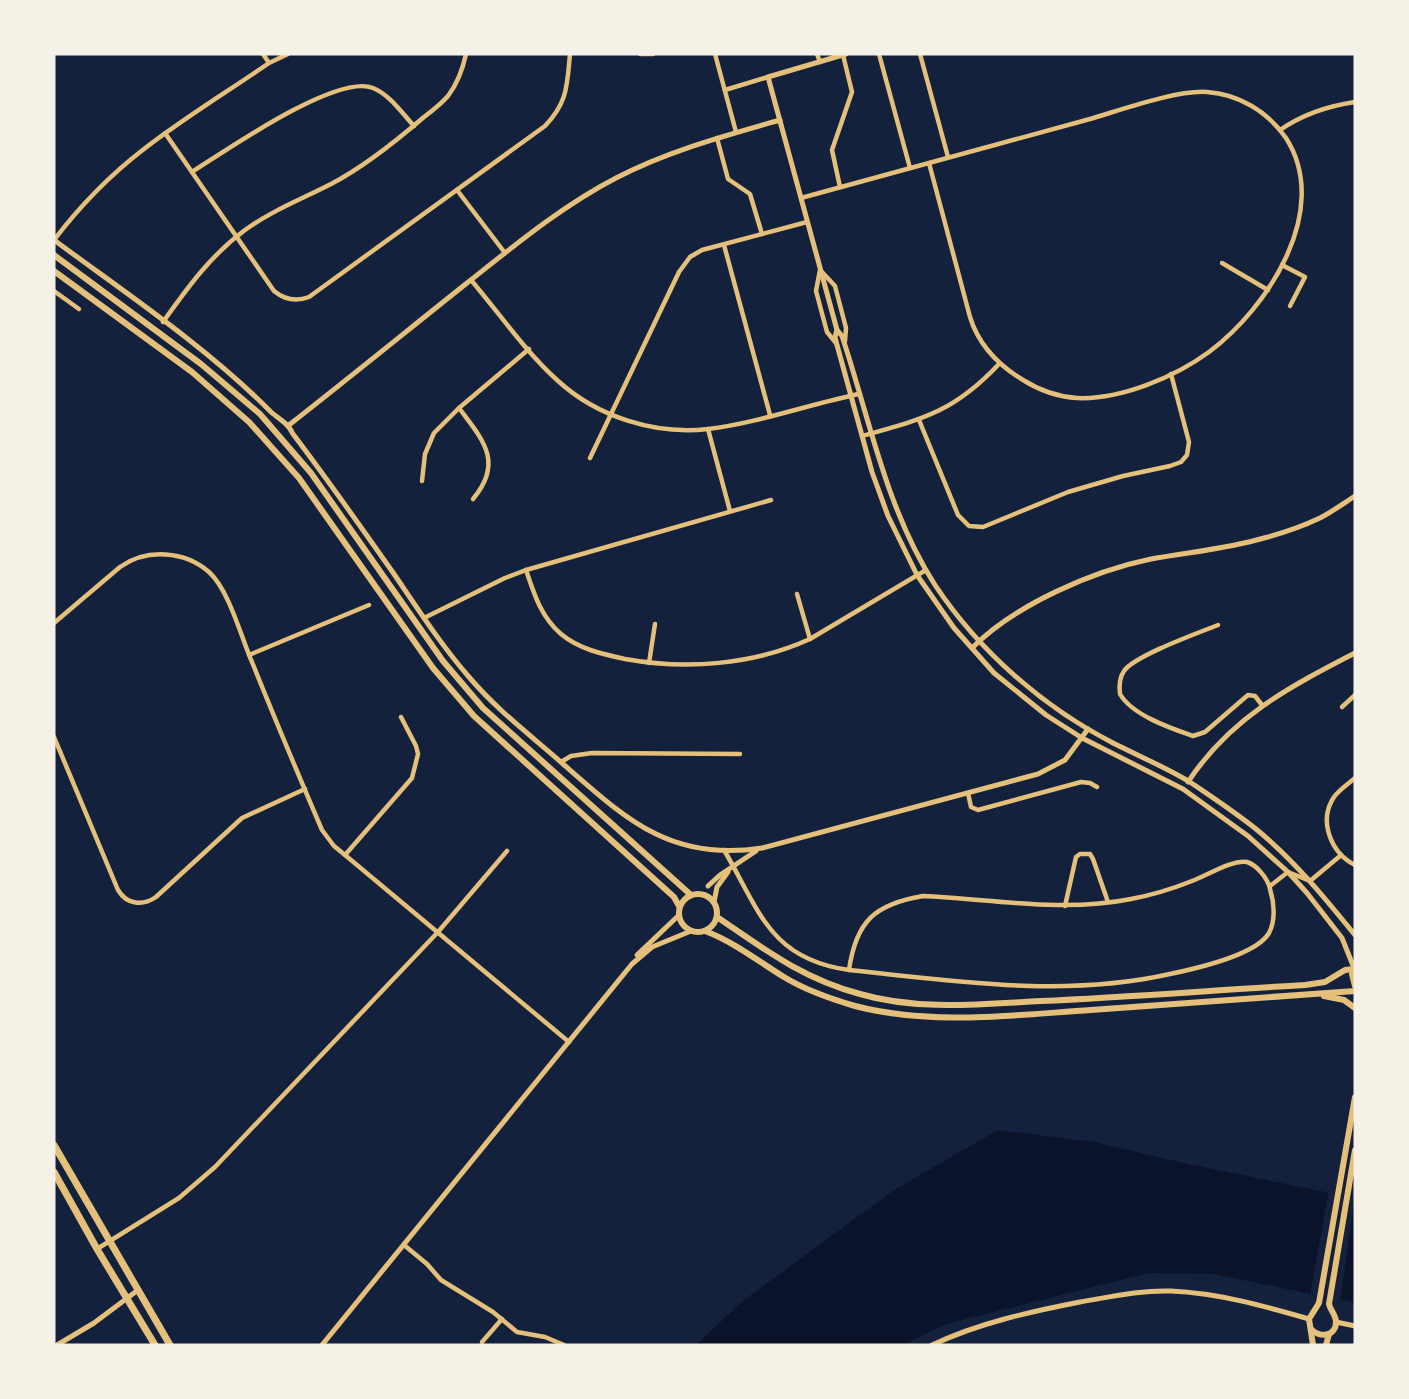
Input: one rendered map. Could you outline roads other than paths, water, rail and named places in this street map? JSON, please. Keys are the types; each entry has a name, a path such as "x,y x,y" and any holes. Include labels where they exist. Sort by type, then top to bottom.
{"main road":[{"path":"54,255 201,364 260,414 311,473 443,661 477,700 691,895"},
{"path":"54,271 192,372 249,422 299,478 453,693 474,716 674,897 679,906"},
{"path":"705,931 711,927 717,917 714,902 703,894 686,897 679,906 678,916 683,926 691,931 705,931 738,947 785,978 807,988 856,1006 896,1014 996,1016 1315,995 1355,989 1354,968 1345,970 1325,981 1305,985 976,1004 899,1002 861,995 792,968 717,917"},
{"path":"1315,995 1339,998 1355,1008"},
{"path":"1313,1345 1309,1319 1319,1303 1355,1097"},
{"path":"54,1145 170,1345"},
{"path":"1326,1345 1336,1322 1330,1308 1355,1150"},
{"path":"54,1172 155,1345"},
{"path":"1314,1311 1330,1308"},
{"path":"1311,1329 1321,1335 1329,1334"}],"street":[{"path":"263,54 268,63"},
{"path":"288,54 268,63 165,133 112,176 54,240 227,371 279,419 289,425 293,434 331,483 424,618 470,678 507,716 617,811 644,828 676,843 703,849 762,848"},
{"path":"163,322 200,271 223,247 258,221 333,183 371,159 448,96 464,64 466,54"},
{"path":"165,133 274,291 289,300 303,299 309,297 544,127 560,108 567,92 570,54"},
{"path":"640,54 653,54"},
{"path":"715,54 736,132"},
{"path":"817,54 820,62"},
{"path":"879,54 910,168"},
{"path":"920,54 948,157"},
{"path":"725,90 845,55 852,92 832,150 840,187"},
{"path":"768,77 837,330 844,342 890,493 926,570 956,613 1023,683 1088,729 1188,781 1256,829 1310,881 1355,935"},
{"path":"192,172 280,118 323,96 353,86 373,88 383,94 414,126"},
{"path":"801,198 1147,103 1208,92 1228,95 1248,102 1280,130 1294,156 1299,173 1302,197 1299,223 1282,265 1268,290 1246,317 1210,351 1171,374 1130,390 1077,398 1041,389 1023,380 999,364 983,345 972,323 929,163"},
{"path":"1280,130 1314,111 1355,102"},
{"path":"289,425 555,215 609,182 665,156 780,120"},
{"path":"717,138 728,179 750,194 762,234"},
{"path":"457,190 505,253"},
{"path":"590,458 681,268 690,257 698,252 724,244 807,222"},
{"path":"724,244 770,415"},
{"path":"1222,263 1268,290"},
{"path":"1282,265 1305,277 1290,306"},
{"path":"820,270 834,286 846,328 844,342"},
{"path":"820,270 816,291 827,332 837,345"},
{"path":"471,280 548,372 567,389 611,414 638,424 685,430 708,429 859,394"},
{"path":"54,292 79,309"},
{"path":"837,330 835,338 850,396 884,506 917,575 954,628 994,673 1018,694 1061,725 1183,789 1248,836 1288,872 1342,938 1354,968"},
{"path":"422,481 425,454 434,433 459,408 529,349"},
{"path":"862,436 919,420 941,411 962,398 999,364"},
{"path":"919,420 958,515 969,526 983,527 1068,492 1181,462 1187,455 1189,442 1171,374"},
{"path":"459,408 482,438 489,459 486,478 481,490 473,499"},
{"path":"708,429 730,511"},
{"path":"972,648 1022,610 1102,573 1132,563 1226,548 1266,538 1322,517 1355,496"},
{"path":"424,618 526,570 771,500"},
{"path":"54,623 125,563 150,555 175,555 198,564 218,582 322,830 334,846 569,1042"},
{"path":"526,570 539,606 547,620 561,634 579,646 649,663 680,665 723,663 770,653 810,639 926,570"},
{"path":"797,594 810,639"},
{"path":"249,655 369,605"},
{"path":"649,663 655,624"},
{"path":"1218,625 1128,666 1120,679 1120,694 1130,706 1160,723 1193,736 1204,732 1248,695 1255,696 1262,705"},
{"path":"1183,789 1222,741 1262,705 1285,690 1355,653"},
{"path":"1342,707 1355,694"},
{"path":"345,855 412,778 418,754 401,717"},
{"path":"708,886 746,856 762,848 1049,770 1069,755 1088,729"},
{"path":"54,737 118,890 125,899 131,902 144,903 156,897 245,816 305,789"},
{"path":"561,762 571,756 592,753 740,754"},
{"path":"1355,778 1334,797 1328,814 1327,827 1340,856 1355,865"},
{"path":"968,793 971,807 978,810 1081,782 1097,787"},
{"path":"724,850 758,913 777,937 814,962 832,968 849,970 1021,986 1064,988 1139,980 1170,974 1233,956 1250,949 1269,933 1273,920 1270,886 1258,868 1243,862 1160,892 1108,902 1065,906 923,896 900,900 878,911 866,922 857,936 849,970"},
{"path":"97,1249 197,1184 438,932 507,851"},
{"path":"1065,906 1076,857 1086,853 1090,854 1108,902"},
{"path":"1310,881 1340,856"},
{"path":"714,902 719,883 733,866"},
{"path":"1288,872 1310,881"},
{"path":"1270,886 1288,872"},
{"path":"322,1345 644,948 678,916"},
{"path":"632,964 652,947 691,931"},
{"path":"404,1245 427,1264 441,1280 502,1319 517,1332 545,1337 564,1345"},
{"path":"57,1345 94,1323 138,1290"},
{"path":"932,1345 966,1330 1008,1318 1103,1298 1148,1292 1186,1292 1227,1298 1309,1319"},
{"path":"482,1342 502,1319"},
{"path":"1336,1322 1355,1326"}],"water":[{"path":"998,1130 1094,1142 1355,1198 1355,1303 1214,1274 1149,1273 946,1324 903,1345 696,1345 744,1300 894,1190"}]}
